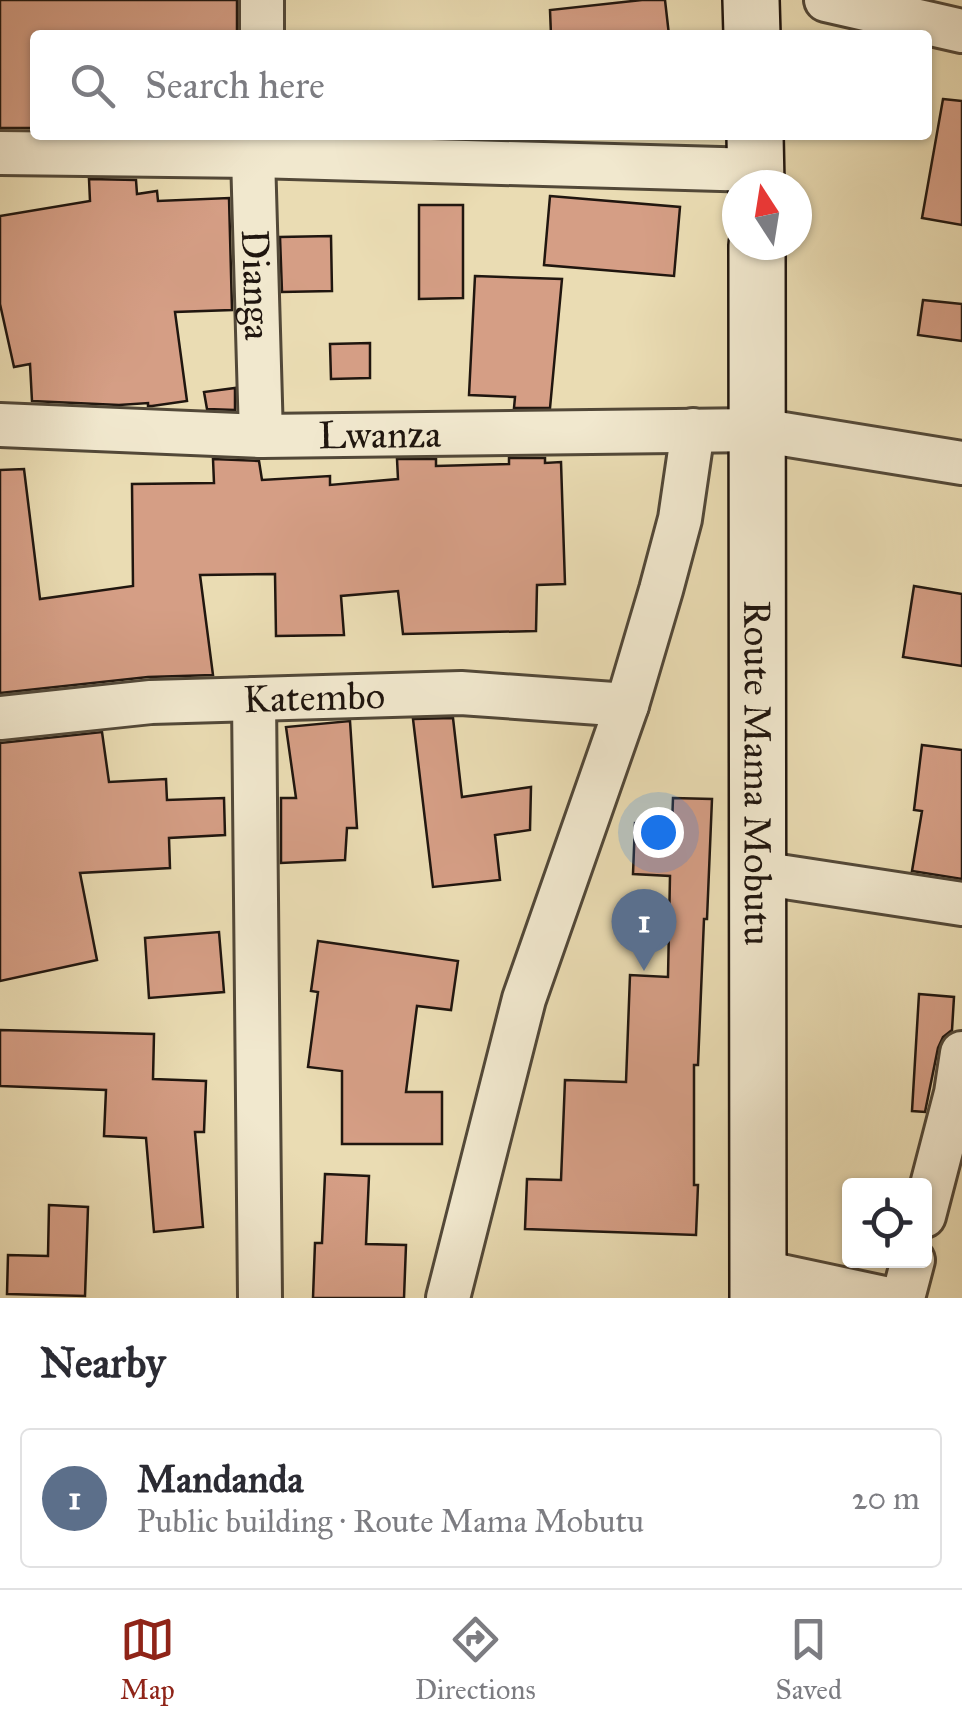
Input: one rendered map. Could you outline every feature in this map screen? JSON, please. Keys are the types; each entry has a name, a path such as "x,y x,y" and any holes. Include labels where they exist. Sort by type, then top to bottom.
{"street":[{"path":"262,0 262,30"},
{"path":"750,0 752,30"},
{"path":"826,0 962,31"},
{"path":"0,152 254,146 756,163"},
{"name":"Dianga","path":"254,146 261,436"},
{"name":"Route Mama Mobutu","path":"757,260 757,1284"},
{"name":"Lwanza","path":"0,426 261,436 758,430 962,463"},
{"path":"448,1298 524,999 627,704 680,520 693,430"},
{"name":"Katembo","path":"0,718 151,702 461,693 627,704"},
{"path":"254,699 260,1298"},
{"path":"758,873 962,904"},
{"path":"932,1185 956,1093 962,1052"},
{"path":"904,1298 911,1268"},
{"path":"757,1284 884,1298"}],"building":[{"path":"0,0 237,0 237,30 30,30 30,128 0,128"},
{"path":"665,0 668,30 551,30 550,10"},
{"path":"943,99 962,101 962,225 922,218"},
{"path":"89,179 136,180 137,194 157,191 158,201 229,198 232,310 175,312 187,401 148,406 32,401 30,364 14,367 0,304 0,216 90,201"},
{"path":"550,196 680,207 674,276 544,265"},
{"path":"419,205 463,205 463,298 419,299"},
{"path":"331,236 332,291 282,292 280,237"},
{"path":"475,276 562,279 550,408 514,408 515,397 469,395"},
{"path":"923,300 962,304 962,341 918,335"},
{"path":"370,343 370,378 331,379 330,344"},
{"path":"235,388 235,410 207,409 204,392"},
{"path":"509,458 561,462 565,584 537,585 536,631 403,634 398,591 341,596 344,635 276,636 275,574 200,575 213,675 148,677 0,693 0,470 24,469 40,599 133,586 132,484 214,483 213,459 259,461 262,480 330,476 330,485 398,479 397,459 436,459 436,466 509,464"},
{"path":"914,586 962,594 962,666 903,657"},
{"path":"453,718 462,797 531,787 530,830 495,835 500,880 433,887 413,719"},
{"path":"350,721 357,828 347,828 345,860 281,863 281,798 296,798 286,727"},
{"path":"102,732 109,782 166,779 167,800 224,798 225,835 169,838 170,868 80,873 97,960 0,981 0,743"},
{"path":"922,745 962,750 962,879 912,871 922,811 914,810"},
{"path":"673,798 712,799 698,1065 694,1065 696,1235 525,1229 527,1179 561,1180 565,1080 626,1082 630,975 668,977 670,876 633,874 635,823 672,825"},
{"path":"219,932 224,992 149,998 145,938"},
{"path":"318,941 458,961 451,1010 417,1006 406,1092 442,1092 442,1144 342,1144 342,1071 308,1067 318,992 311,991"},
{"path":"919,994 954,997 952,1030 938,1048 925,1112 912,1111"},
{"path":"0,1030 154,1034 153,1079 206,1081 204,1132 195,1132 203,1227 154,1232 146,1138 104,1136 106,1090 0,1086"},
{"path":"325,1174 369,1176 366,1244 406,1245 404,1298 313,1298 315,1243 322,1243"},
{"path":"49,1205 88,1207 85,1296 7,1294 8,1255 48,1256"}],"place":[{"name":"Mandanda","path":"644,971"}]}
